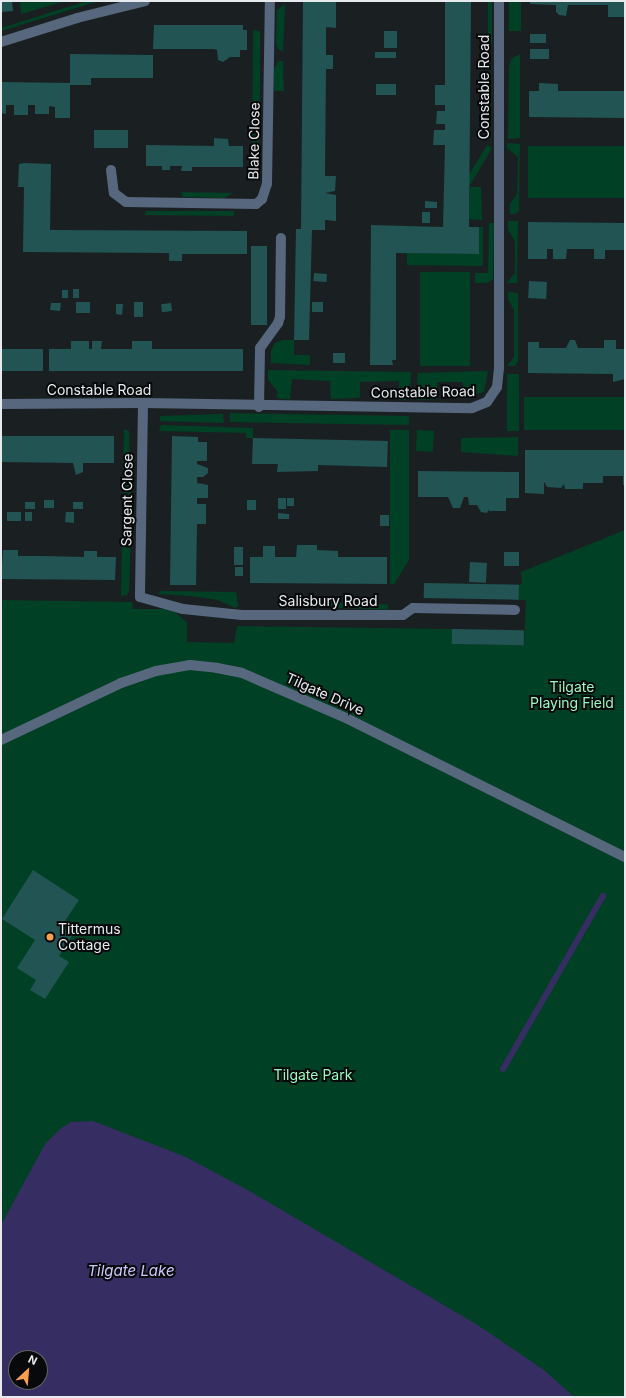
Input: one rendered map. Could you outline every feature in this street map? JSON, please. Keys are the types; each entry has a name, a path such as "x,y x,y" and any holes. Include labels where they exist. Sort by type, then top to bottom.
{"street":[{"path":"1,42 117,4 145,1"},
{"name":"Blake Close","path":"111,170 114,193 126,202 256,204 262,199 267,184 270,1"},
{"name":"Constable Road","path":"1,404 143,403 259,407 472,408 481,406 493,396 497,387 499,368 501,271 499,1"},
{"path":"259,407 260,348 278,323 280,317 282,238"},
{"name":"Sargent Close","path":"140,597 143,403"},
{"name":"Salisbury Road","path":"140,597 183,608 242,615 403,615 413,608 516,610"},
{"name":"Tilgate Drive","path":"1,740 121,683 156,671 190,665 217,668 242,673 346,718 625,857"}],"green space":[{"path":"20,1 65,1 21,14"},
{"path":"87,1 99,1 1,31 1,28"},
{"path":"488,1 492,1 492,44 488,44"},
{"path":"509,1 521,1 521,31 509,31"},
{"path":"285,4 283,51 278,49 276,44 277,10"},
{"path":"253,30 260,31 258,166 255,178 252,178"},
{"path":"520,54 520,138 508,139 509,67 511,59"},
{"path":"279,61 283,61 284,91 274,91 274,69"},
{"path":"507,143 520,144 519,211 515,214 510,214 510,204 517,194 518,157 507,148"},
{"path":"487,145 492,148 457,206 452,203"},
{"path":"528,146 625,146 625,198 528,198"},
{"path":"470,187 481,187 482,220 469,219"},
{"path":"181,192 233,193 224,198 183,197"},
{"path":"146,211 234,211 234,216 145,215"},
{"path":"508,221 518,221 517,283 507,283 515,273 515,241 508,230"},
{"path":"489,223 494,223 493,279 487,283 475,283 475,273 488,273"},
{"path":"479,227 483,227 483,266 407,265 407,253 479,254"},
{"path":"420,272 470,272 470,366 420,366"},
{"path":"508,292 518,293 518,361 515,366 507,366 514,357 514,310 508,299"},
{"path":"283,340 294,340 294,355 310,355 310,365 271,363 271,351 275,343"},
{"path":"268,370 411,372 410,392 406,400 399,400 399,381 360,382 360,397 331,399 330,381 292,379 290,399 282,399 276,397 278,392 268,380"},
{"path":"488,371 484,392 463,397 463,382 437,382 437,399 416,400 418,373"},
{"path":"507,374 519,374 519,431 507,431"},
{"path":"524,397 625,397 625,430 524,430"},
{"path":"230,413 409,416 409,425 230,422"},
{"path":"223,414 224,423 160,421 160,416"},
{"path":"161,425 253,428 253,438 246,438 246,433 159,431"},
{"path":"124,429 129,431 131,518 129,591 127,595 121,596"},
{"path":"390,430 409,430 409,560 394,584 390,584"},
{"path":"417,430 434,431 433,452 416,451"},
{"path":"518,437 518,456 461,452 461,438"},
{"name":"Tilgate Park","path":"625,530 625,1397 1,1397 1,600 132,602 133,609 166,609 175,612 187,623 187,642 234,643 237,626 452,629 452,644 524,645 526,600 519,600 519,585 522,584 521,572"},
{"path":"160,591 236,592 238,606 235,608 218,600 191,596 159,594"},
{"path":"316,602 388,605 388,610 316,607"}],"water":[{"name":"Tilgate Lake","path":"93,1121 186,1157 251,1192 476,1324 544,1370 574,1397 1,1397 1,1225 45,1144 60,1129 71,1122"}],"building":[{"path":"1,1 12,1 13,11 1,12"},
{"path":"303,1 336,1 336,28 326,27 326,55 333,55 333,69 326,69 325,176 336,176 335,191 325,193 336,195 336,221 325,220 325,230 312,230 309,340 294,340 296,229 301,229"},
{"path":"445,1 471,1 469,227 479,227 479,254 396,253 396,360 392,360 393,365 370,365 371,225 443,227 445,145 433,145 434,130 445,130 445,124 436,124 437,111 445,111 445,105 435,105 435,85 445,85"},
{"path":"530,1 625,1 625,17 608,17 608,5 568,5 566,16 559,15 556,12 556,5 530,4"},
{"path":"154,25 243,25 243,30 247,30 247,50 240,50 240,57 230,57 223,62 218,60 217,50 214,49 153,49"},
{"path":"384,31 397,31 397,48 384,48"},
{"path":"530,34 546,34 546,43 530,43"},
{"path":"530,49 549,49 549,59 530,59"},
{"path":"375,52 396,52 396,58 375,58"},
{"path":"70,54 153,55 153,78 91,78 91,85 70,85 70,118 55,118 55,107 49,106 49,114 35,114 35,105 28,105 28,115 14,115 14,105 6,105 6,114 1,113 1,82 70,83"},
{"path":"539,83 558,84 558,91 625,91 625,118 529,117 529,91 539,91"},
{"path":"376,84 396,84 396,95 376,95"},
{"path":"94,130 128,130 128,148 94,148"},
{"path":"214,138 228,139 229,146 243,146 243,167 192,167 192,171 181,171 182,166 170,166 170,170 162,170 162,166 146,166 146,145 214,146"},
{"path":"19,164 51,164 50,230 247,231 247,254 182,254 182,261 169,261 169,253 23,252 24,187 18,187"},
{"path":"425,201 437,202 437,208 425,208"},
{"path":"422,212 430,212 430,223 422,223"},
{"path":"528,222 625,223 625,250 605,250 605,259 594,259 594,249 567,249 566,259 553,259 553,249 547,249 547,259 528,259"},
{"path":"251,246 267,246 267,325 251,325"},
{"path":"314,273 327,274 326,282 313,281"},
{"path":"529,281 547,282 546,299 528,298"},
{"path":"73,289 79,289 79,298 73,298"},
{"path":"62,290 68,290 68,298 62,298"},
{"path":"76,302 90,302 90,313 76,313"},
{"path":"134,302 143,302 143,317 134,317"},
{"path":"312,302 323,302 323,312 312,312"},
{"path":"51,303 61,303 60,311 50,310"},
{"path":"171,303 172,311 162,312 161,304"},
{"path":"116,304 123,304 122,315 116,314"},
{"path":"570,340 575,340 578,348 604,348 604,340 616,340 616,349 625,349 625,379 613,382 613,374 528,373 528,342 539,342 539,348 566,348"},
{"path":"71,341 89,341 89,349 92,349 92,341 102,341 101,349 132,349 132,341 152,341 152,349 243,349 243,371 49,371 49,349 71,349"},
{"path":"1,349 43,349 43,371 1,371"},
{"path":"333,353 345,353 345,363 333,363"},
{"path":"1,436 114,436 114,463 83,463 83,472 76,475 73,463 1,462"},
{"path":"172,436 198,437 198,442 207,442 207,461 197,461 197,464 208,468 208,473 203,477 197,477 197,483 208,485 208,498 197,498 197,504 206,504 206,524 197,524 196,585 170,585"},
{"path":"253,438 388,441 387,467 318,465 318,471 277,472 278,464 252,464"},
{"path":"525,450 625,450 625,485 623,485 623,476 603,476 603,483 583,483 583,489 565,489 564,484 561,488 547,487 544,482 544,494 525,493"},
{"path":"418,471 519,472 519,498 506,498 506,511 489,511 489,509 487,513 481,512 477,505 469,505 468,497 464,497 460,508 453,508 448,497 418,497"},
{"path":"278,498 286,498 286,509 278,509"},
{"path":"287,498 294,498 294,506 287,506"},
{"path":"44,500 54,500 54,508 44,508"},
{"path":"247,500 256,500 256,510 247,510"},
{"path":"25,502 35,502 35,509 25,509"},
{"path":"73,502 83,502 83,509 73,509"},
{"path":"7,512 21,512 21,521 7,521"},
{"path":"25,512 32,512 32,521 25,521"},
{"path":"66,512 74,512 74,523 65,522"},
{"path":"278,513 289,514 289,519 278,519"},
{"path":"380,515 389,515 389,526 380,526"},
{"path":"297,545 317,545 317,550 338,551 338,557 387,557 387,584 250,583 250,557 263,557 263,546 275,546 275,557 296,557"},
{"path":"234,547 243,547 243,565 234,565"},
{"path":"3,550 18,550 18,556 84,557 84,551 97,551 97,557 116,557 115,580 1,579"},
{"path":"504,552 519,552 519,566 504,566"},
{"path":"470,562 487,563 486,583 469,582"},
{"path":"235,567 243,567 243,576 235,576"},
{"path":"424,583 519,585 519,600 424,598"},
{"path":"452,629 524,630 524,645 452,644"},
{"name":"Tittermus Cottage","path":"33,870 79,900 61,927 73,934 59,956 69,962 45,999 30,990 36,980 17,968 35,940 2,919"}],"waterway":[{"path":"503,1069 603,896"}],"place":[{"name":"Tittermus Cottage","path":"50,937"}],"park label":[{"name":"Tilgate Playing Field","path":"572,696"}]}
